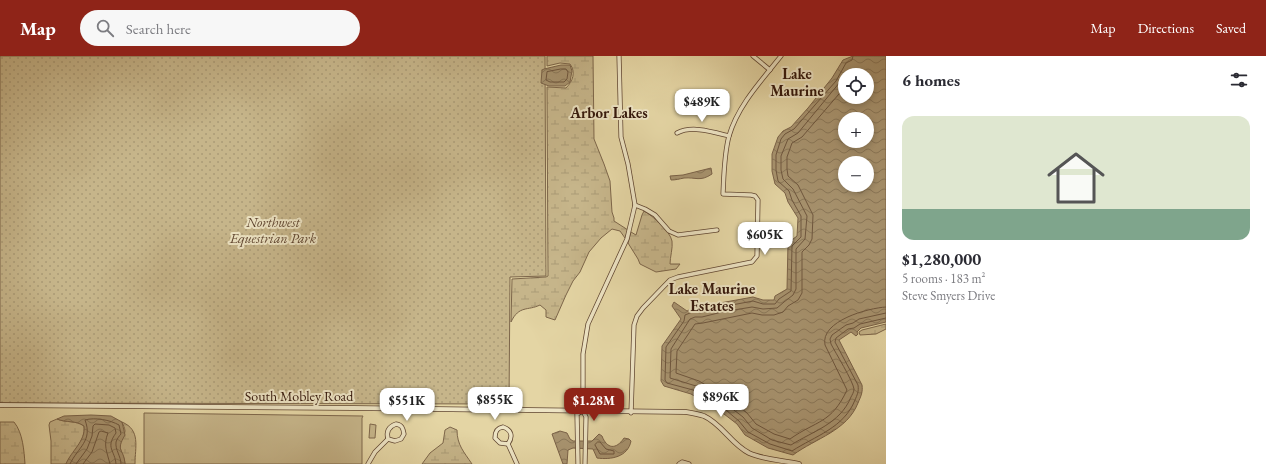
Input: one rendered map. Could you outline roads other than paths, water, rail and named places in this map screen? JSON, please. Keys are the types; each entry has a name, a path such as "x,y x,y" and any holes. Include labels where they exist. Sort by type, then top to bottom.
{"street":[{"path":"585,464 586,417 583,411 584,354 588,324 627,239 635,205 628,164 621,137 619,56"},
{"path":"753,56 770,70"},
{"path":"631,413 633,332 637,316 642,308 670,280 678,276 752,262 757,256 758,200 755,196 751,195 723,194 724,160 729,136 743,105 781,56"},
{"path":"677,133 683,130 705,130 729,136"},
{"path":"635,205 655,215 669,231 678,235 717,230"},
{"name":"South Mobley Road","path":"0,406 346,408 631,413 686,412 704,416 714,423 738,447 750,453 762,457 799,464"},
{"path":"578,464 577,414 583,411"},
{"path":"396,424 400,425 404,434 401,439 395,441 388,440 388,429 396,424"},
{"path":"508,444 500,443 495,438 498,428 503,427 510,431 511,436 508,444 517,464"},
{"path":"368,464 375,452 388,440"},
{"path":"578,444 586,444"},
{"path":"679,464 682,462 689,464"}],"water":[{"path":"853,56 886,56 886,322 861,328 857,332 858,334 856,336 851,332 839,340 862,385 860,398 853,413 839,427 793,455 768,448 745,435 737,424 724,414 691,394 664,386 661,381 662,346 681,319 672,306 674,302 687,311 695,307 700,309 720,303 753,297 763,300 774,300 775,296 787,289 788,243 797,236 798,218 788,202 785,193 775,184 772,171 772,154 778,137 783,131 791,127 808,108 838,68 838,104 874,104 874,68 838,68 843,60"},
{"path":"561,65 570,65 572,71 570,82 565,86 549,86 541,83 542,70"},
{"path":"711,168 712,174 701,179 684,178 671,180 670,176 683,175"},
{"path":"64,416 111,416 122,422 125,435 120,447 125,464 66,464 81,441 84,426 78,423 57,419"},
{"path":"560,431 567,433 573,441 592,441 599,434 609,446 618,445 624,438 631,441 623,454 613,458 597,458 593,449 573,448 568,450 567,464 563,464 552,434"}],"district":[{"name":"Lake Maurine","path":"797,82"},
{"name":"Arbor Lakes","path":"609,113"},
{"name":"Lake Maurine Estates","path":"712,298"}],"park label":[{"name":"Northwest Equestrian Park","path":"273,230"}]}
